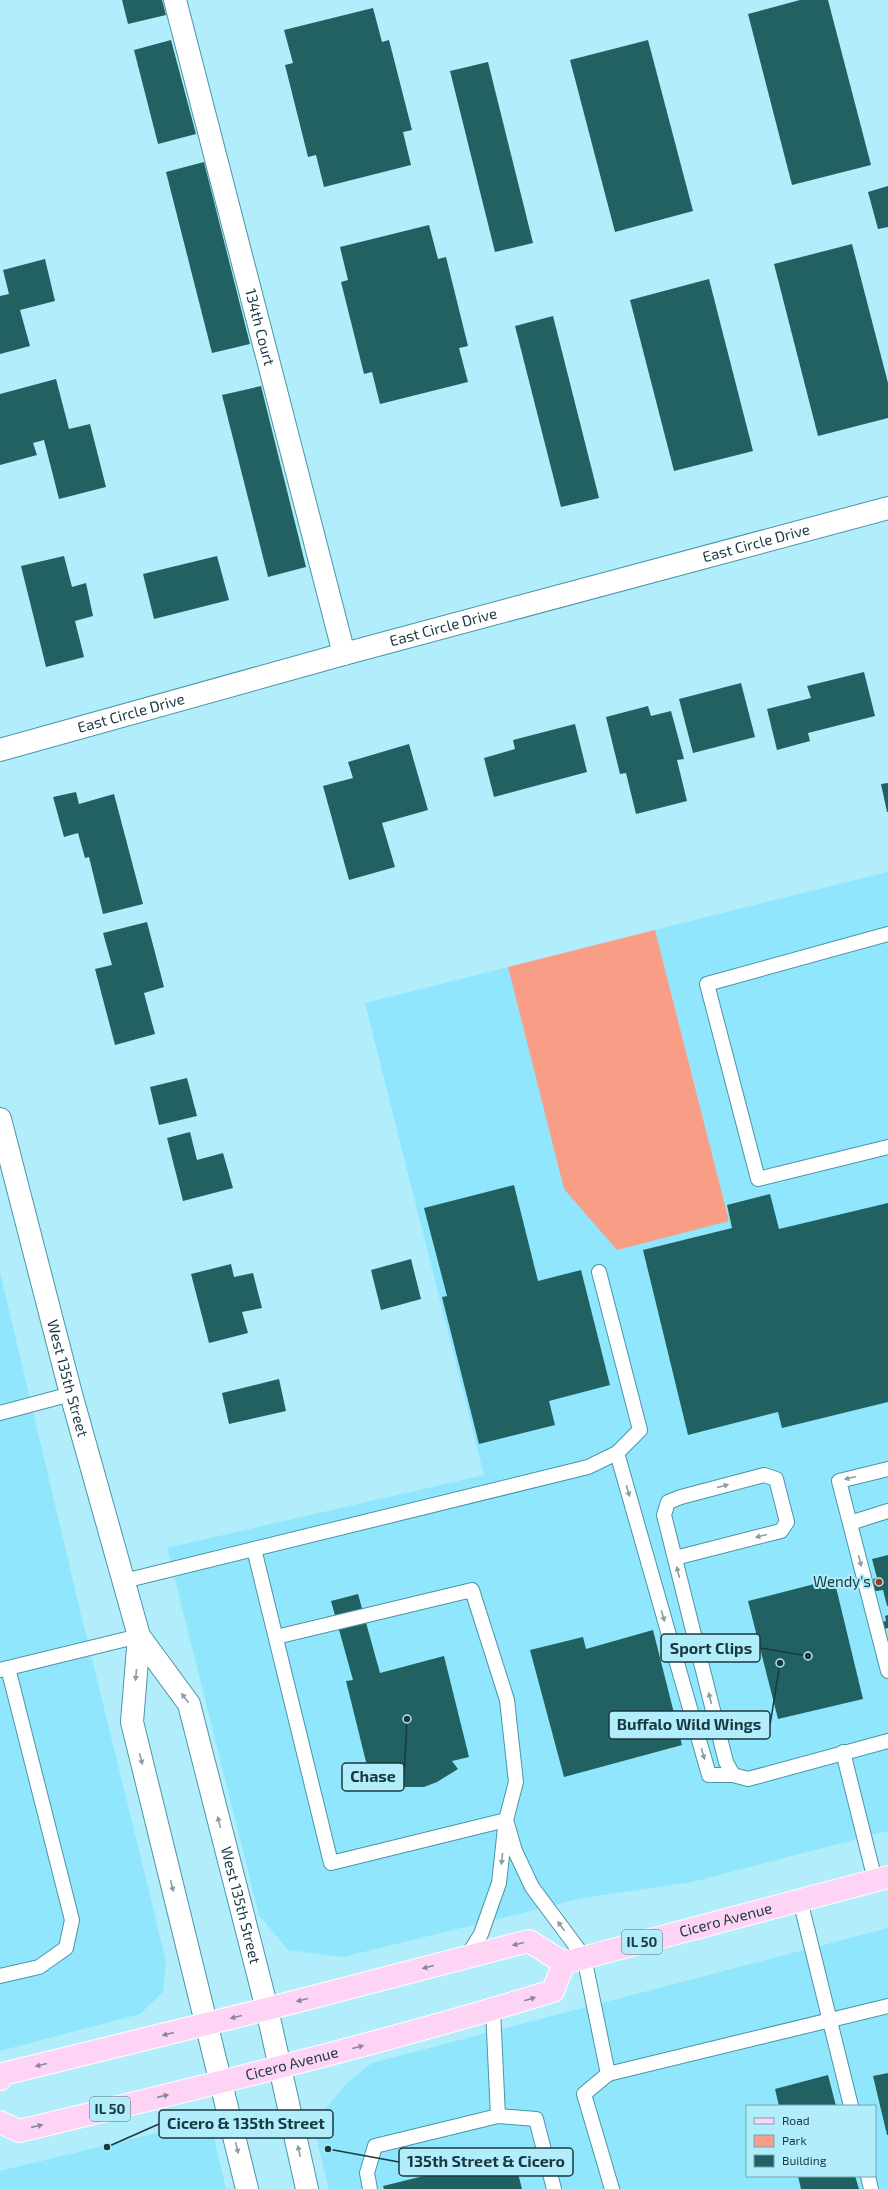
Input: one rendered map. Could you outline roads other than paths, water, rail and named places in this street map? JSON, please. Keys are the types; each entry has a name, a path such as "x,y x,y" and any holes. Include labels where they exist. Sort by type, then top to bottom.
{"main road":[{"name":"Cicero Avenue","path":"0,2122 19,2131 280,2068 493,2010 553,1991 574,1960 882,1879"},
{"path":"0,2078 3,2074 267,2010 529,1941 574,1960"}],"street":[{"name":"134th Court","path":"175,0 344,654"},
{"name":"East Circle Drive","path":"0,750 344,654 888,508"},
{"name":"West 135th Street","path":"0,1119 71,1394 139,1636 132,1722 247,2189"},
{"name":"West 135th Street","path":"139,1636 189,1704 267,2010 307,2189"}],"lane":[{"path":"888,934 707,984 758,1179 888,1147"},
{"path":"124,1581 588,1467 617,1453 640,1430 599,1272"},
{"path":"0,1413 71,1394"},
{"path":"617,1453 709,1775 733,1775 748,1779 888,1740"},
{"path":"888,1469 839,1481 888,1671"},
{"path":"675,1558 781,1531 787,1522 776,1479 764,1475 681,1497 668,1502 664,1515 726,1762 733,1775"},
{"path":"850,1523 888,1511"},
{"path":"254,1549 331,1863 506,1820"},
{"path":"276,1637 472,1590 507,1700 516,1782 506,1820 499,1883 481,1934 466,1958"},
{"path":"0,1976 39,1967 66,1948 72,1920 4,1669 139,1636"},
{"path":"844,1752 882,1879"},
{"path":"506,1820 515,1850 532,1887 574,1960 608,2074"},
{"path":"800,1900 851,2105"},
{"path":"612,2189 584,2094 608,2074 888,2006"},
{"path":"493,2010 498,2116"},
{"path":"370,2189 367,2173 375,2146 498,2116 536,2119 554,2189"},
{"path":"868,2177 871,2189"}],"place":[{"name":"Wendy's","path":"879,1582"},
{"name":"Sport Clips","path":"808,1656"},
{"name":"Buffalo Wild Wings","path":"780,1663"},
{"name":"Chase","path":"407,1719"},
{"name":"Cicero & 135th Street","path":"107,2147"},
{"name":"135th Street & Cicero","path":"328,2149"}]}
